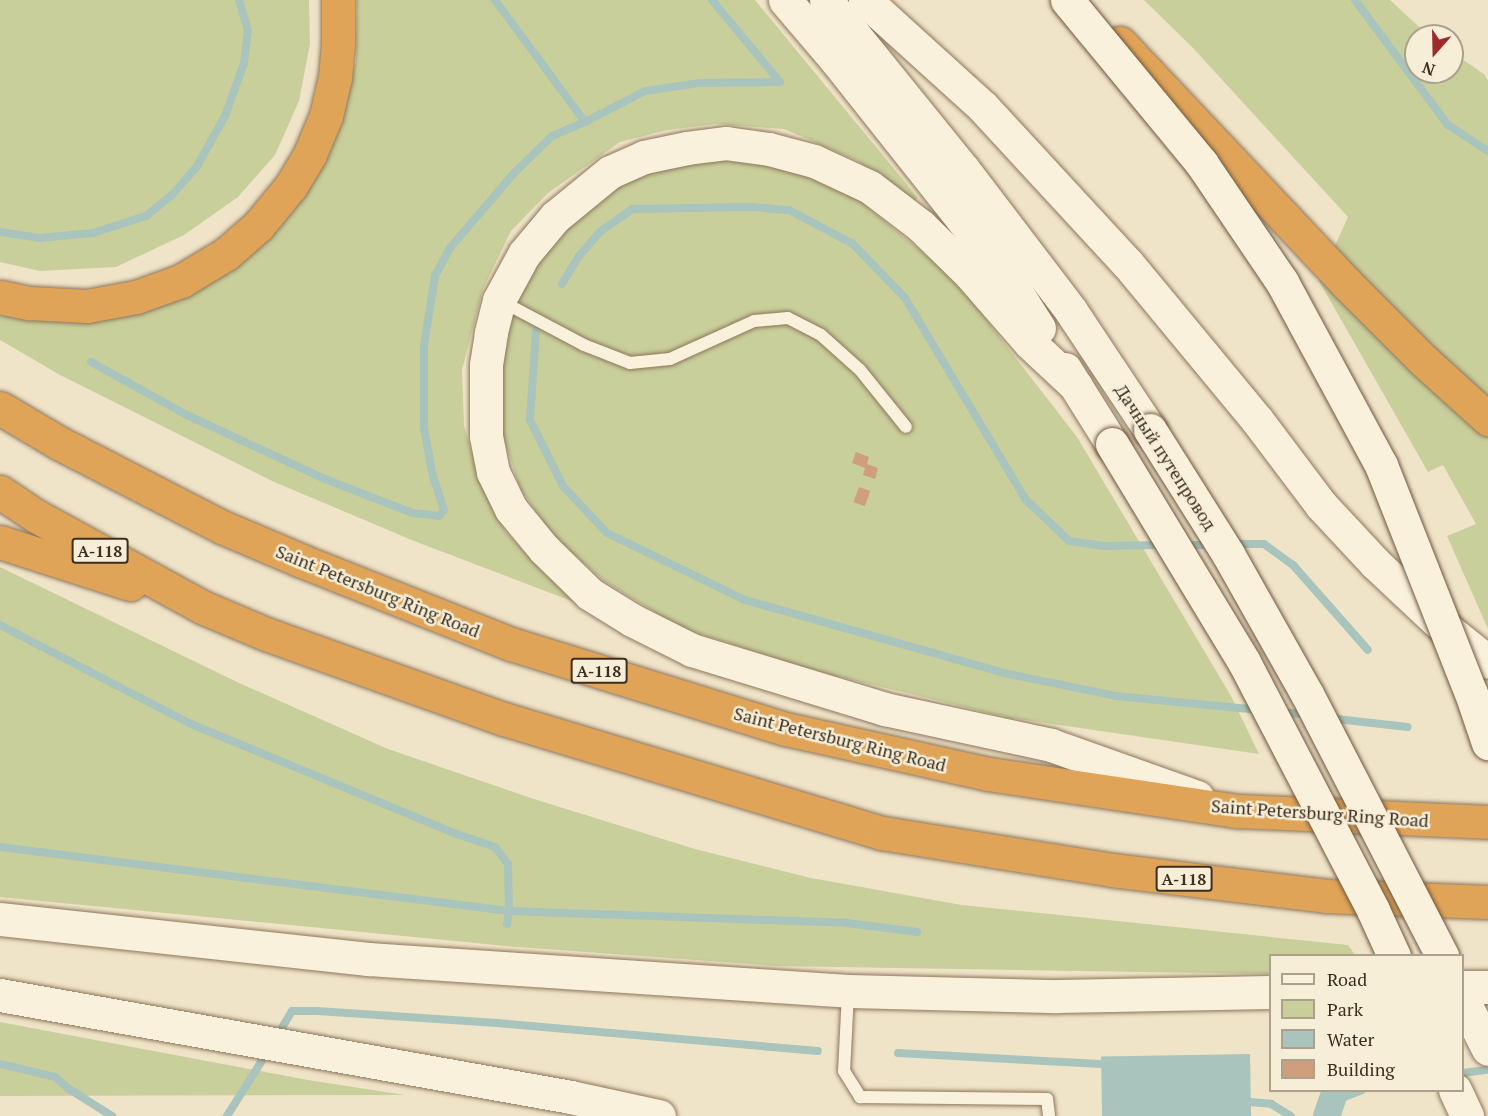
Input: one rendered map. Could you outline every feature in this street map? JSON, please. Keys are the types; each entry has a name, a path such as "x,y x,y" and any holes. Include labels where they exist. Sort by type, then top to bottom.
{"highway":[{"path":"0,297 29,303 87,306 136,297 181,282 226,254 272,210 291,186 310,154 326,116 335,78 339,43 338,0"},
{"path":"1073,0 1122,46 1362,299 1423,360 1488,418"},
{"name":"Saint Petersburg Ring Road","path":"0,408 59,443 222,527 511,644 786,729 989,774 1238,811 1488,822"},
{"name":"А-118","path":"0,492 36,516 202,607 266,634 504,718 882,833 1112,870 1326,896 1488,902"},
{"path":"0,542 202,607"}],"main road":[{"name":"Дачный путепровод","path":"785,0 836,60 1000,268 1076,386 1244,662 1373,910 1393,954"},
{"name":"Дачный путепровод","path":"826,0 963,169 1065,302 1150,430 1228,554 1307,694 1441,954"},
{"path":"865,0 982,106 1128,264 1257,420 1321,505 1375,563 1437,621 1488,662"},
{"path":"1067,0 1202,164 1282,282 1381,465 1471,693 1488,743"},
{"path":"1076,386 1030,343 970,274 921,226 870,187 814,160 769,148 726,143 687,147 644,157 610,172 555,217 524,254 499,300 486,365 486,436 493,472 511,509 544,549 590,594 632,620 692,650 885,709 1051,745 1238,811"},
{"path":"0,919 368,959 848,991 1058,996 1269,992"},
{"path":"1464,987 1488,987"},
{"path":"0,996 571,1096 658,1116"},
{"path":"1464,1002 1488,1050"},
{"path":"1456,1092 1467,1116"}],"lane":[{"path":"499,300 584,345 630,363 670,359 754,321 789,318 821,335 860,370 906,427"},
{"path":"848,991 844,1071 860,1097 1047,1099 1049,1116"}],"green space":[{"path":"0,0 309,0 310,44 299,101 275,155 238,197 184,235 116,267 40,271 0,262"},
{"path":"357,0 755,0 918,198 912,203 858,161 784,129 716,124 667,130 620,142 548,193 511,231 483,289 462,370 464,426 482,487 506,532 542,571 582,605 414,541 272,481 60,375 0,340 0,316 71,322 132,314 191,294 232,270 277,229 310,188 334,138 356,62"},
{"path":"1144,0 1390,0 1416,24 1404,24 1404,84 1464,84 1464,60 1484,74 1488,81 1488,629 1447,536 1476,524 1443,465 1428,472 1319,281 1348,217 1192,47"},
{"path":"755,159 812,175 856,198 953,277 1077,437 1231,696 1259,754 1010,718 816,671 681,628 604,581 553,536 520,488 501,431 497,375 506,323 530,273 579,208 627,177 690,160"},
{"path":"0,567 237,682 388,749 534,799 695,849 811,878 962,905 1348,945 1354,954 1269,954 1269,974 776,966 506,946 0,897"},
{"path":"0,1022 308,1080 405,1095 0,1096"}],"water":[{"path":"1250,1054 1251,1116 1102,1116 1101,1057"}],"building":[{"path":"856,452 869,457 867,464 878,468 875,479 863,475 865,468 852,463"},
{"path":"859,487 870,491 865,506 854,502"}],"waterway":[{"path":"0,232 40,238 93,233 146,216 172,195 197,166 225,116 244,63 248,31 239,0"},
{"path":"495,0 585,122 645,91 700,83 780,82 712,0"},
{"path":"1355,0 1448,125 1488,151"},
{"path":"91,362 189,416 325,479 412,513 439,516 444,510 433,477 424,428 424,345 435,276 450,248 515,172 552,136 585,122"},
{"path":"562,284 579,256 601,231 633,209 752,207 789,210 853,244 905,298 1026,500 1069,541 1103,546 1163,545"},
{"path":"536,331 530,420 563,486 607,533 745,600 1004,673 1116,696 1259,710"},
{"path":"1232,544 1264,544 1293,565 1368,650"},
{"path":"1184,545 1211,545"},
{"path":"0,625 191,724 457,834 495,847 508,864 509,911 0,847"},
{"path":"1280,712 1307,715"},
{"path":"1328,718 1407,727"},
{"path":"507,924 509,911 847,923 917,932"},
{"path":"277,1036 292,1011 317,1011 497,1023 818,1051"},
{"path":"227,1116 268,1051"},
{"path":"898,1053 1101,1064"},
{"path":"0,1064 55,1077 69,1089 112,1116"},
{"path":"1464,1073 1488,1070"},
{"path":"1326,1116 1334,1092"},
{"path":"1331,1102 1357,1092"},
{"path":"1250,1102 1271,1104 1291,1116"}]}
